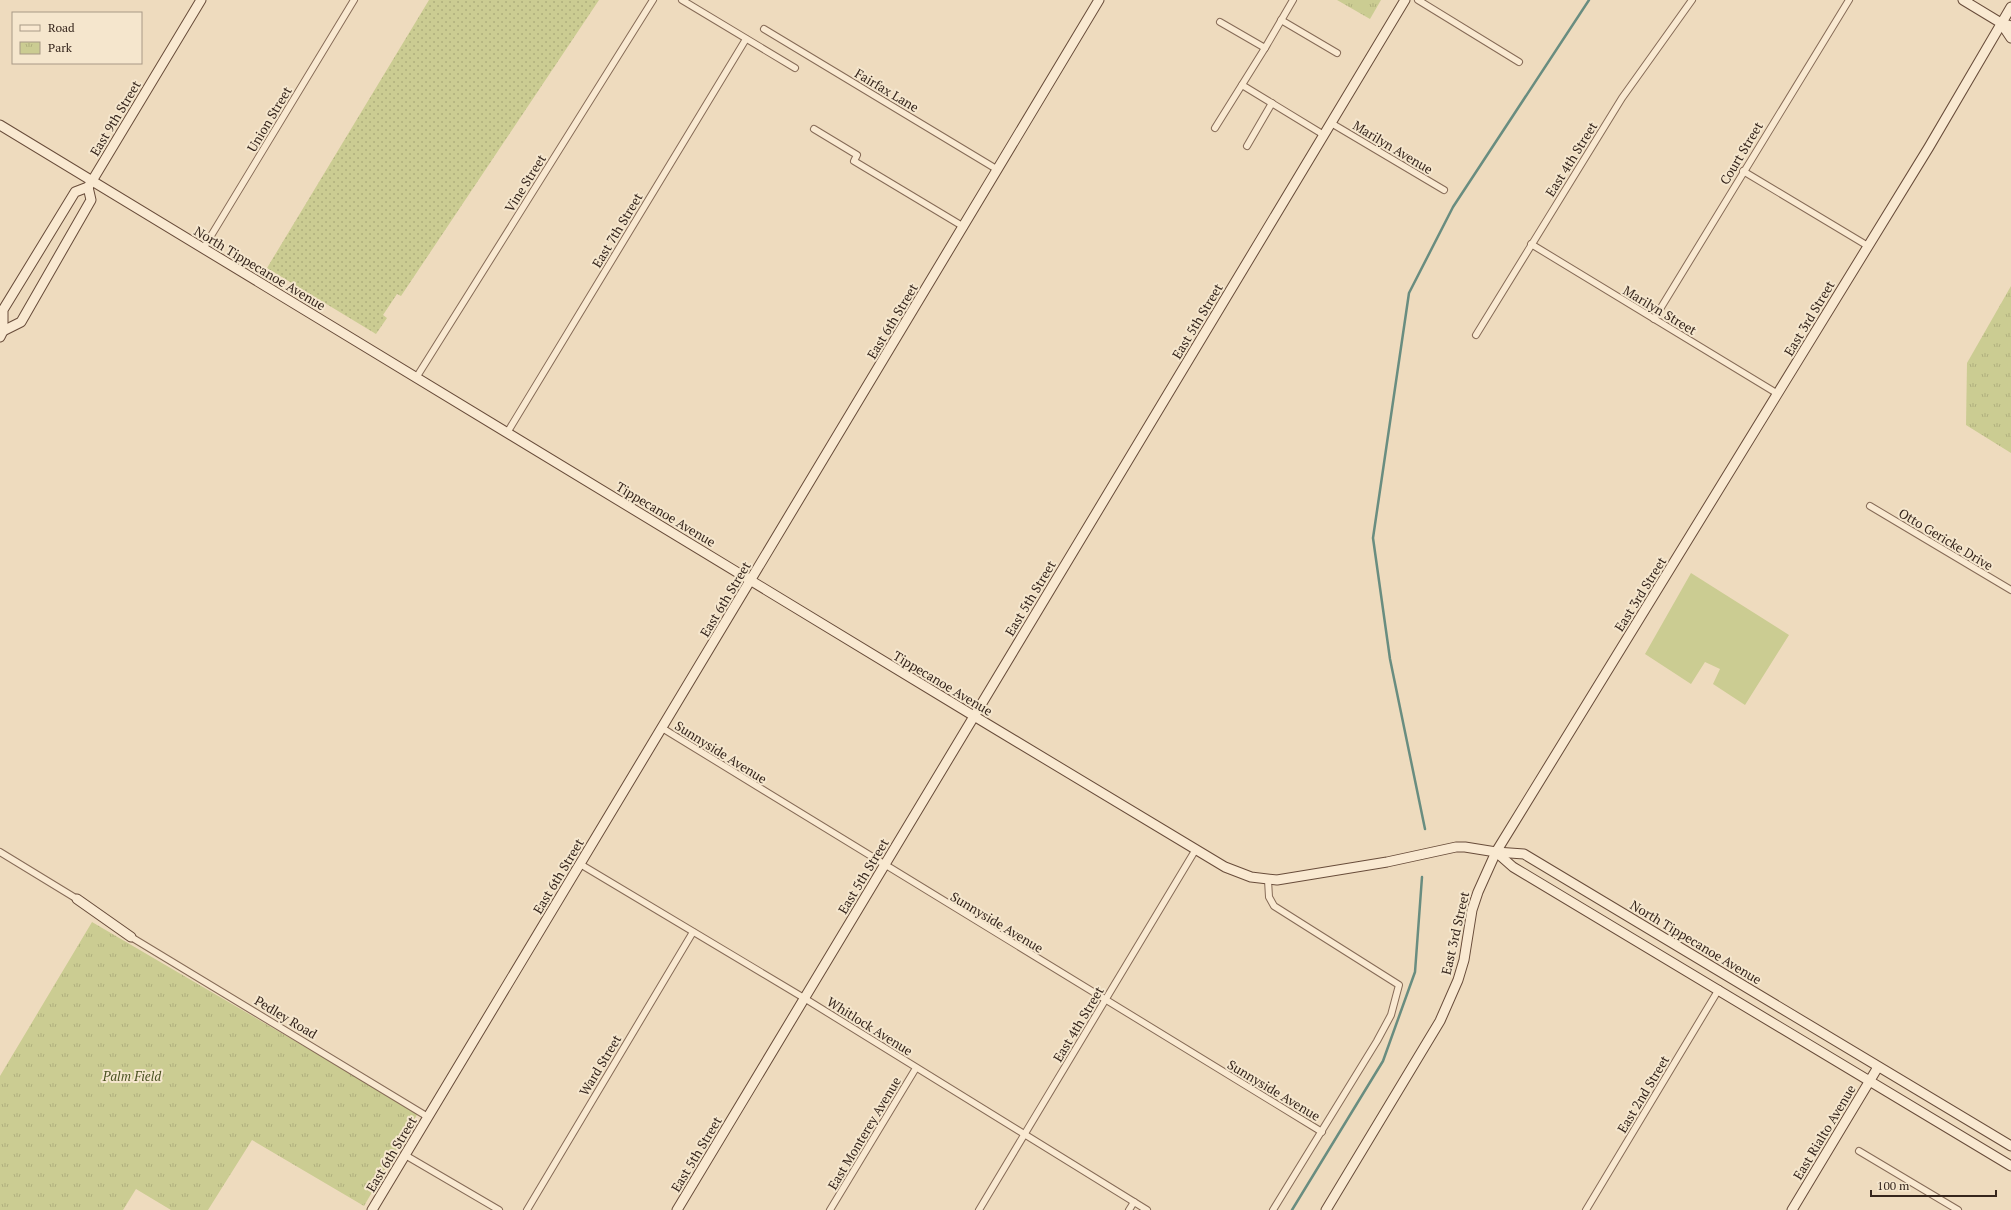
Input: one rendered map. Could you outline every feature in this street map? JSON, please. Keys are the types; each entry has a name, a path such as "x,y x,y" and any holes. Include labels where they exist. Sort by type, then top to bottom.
{"street":[{"name":"East 9th Street","path":"2,334 3,310 75,192 90,184 202,0"},
{"name":"Union Street","path":"203,249 354,0"},
{"name":"Vine Street","path":"416,378 652,0"},
{"path":"682,0 795,68"},
{"name":"East 6th Street","path":"372,1210 1099,0"},
{"path":"1214,128 1265,48 1293,0"},
{"name":"East 5th Street","path":"677,1210 1405,0"},
{"path":"1418,0 1519,62"},
{"name":"East 4th Street","path":"1476,335 1622,98 1692,0"},
{"name":"Court Street","path":"1654,319 1743,171 1849,0"},
{"path":"1963,0 2001,23 2011,26"},
{"name":"East 3rd Street","path":"1326,1210 1440,1021 1451,999 1464,960 1472,910 1496,852 1778,394 2011,7"},
{"path":"1281,20 1337,53"},
{"path":"1220,22 1265,48"},
{"path":"2001,23 2011,38"},
{"name":"Fairfax Lane","path":"764,29 998,170"},
{"name":"East 7th Street","path":"507,433 746,39"},
{"path":"1242,85 1324,135"},
{"path":"1247,146 1272,103"},
{"name":"Marilyn Avenue","path":"1331,123 1444,190"},
{"name":"North Tippecanoe Avenue","path":"0,125 90,184 203,249 507,433"},
{"path":"814,129 858,154 854,161 964,227"},
{"path":"1743,171 1868,246"},
{"name":"East 9th Street","path":"2,334 20,322 91,200 90,184"},
{"name":"Marilyn Street","path":"1531,244 1778,394"},
{"name":"Tippecanoe Avenue","path":"507,433 1196,850 1236,872 1268,880 1290,879 1387,862"},
{"name":"Otto Gericke Drive","path":"1870,506 2011,590"},
{"name":"Sunnyside Avenue","path":"662,728 1322,1132"},
{"name":"North Tippecanoe Avenue","path":"1387,862 1465,846 1496,852 1524,854 2011,1146"},
{"name":"East 4th Street","path":"979,1210 1196,850"},
{"path":"0,852 77,899 131,937"},
{"path":"1496,852 1513,867 1719,989 2011,1166"},
{"name":"Whitlock Avenue","path":"580,864 804,998 1147,1210"},
{"path":"1268,880 1269,897 1274,906 1399,985 1391,1015 1274,1210"},
{"name":"Ward Street","path":"527,1210 693,932"},
{"name":"Pedley Road","path":"131,937 428,1117"},
{"path":"1719,989 1726,976"},
{"name":"East 2nd Street","path":"1586,1210 1719,989"},
{"name":"East Rialto Avenue","path":"1792,1210 1878,1067"},
{"name":"East Monterey Avenue","path":"830,1210 916,1068"},
{"path":"1859,1151 1958,1210"},
{"path":"405,1155 499,1210"},
{"path":"1129,1210 1134,1202"}],"green space":[{"path":"429,0 599,0 401,296 397,294 383,315 387,318 376,334 267,268"},
{"path":"1337,0 1381,0 1370,19"},
{"path":"2011,286 2011,453 1966,425 1967,363"},
{"path":"1691,573 1789,635 1745,705 1713,684 1720,669 1705,662 1691,684 1645,654"},
{"name":"Palm Field","path":"92,922 418,1113 364,1206 252,1140 208,1210 171,1210 136,1189 123,1210 0,1210 0,1076"}],"waterway":[{"path":"1425,829 1390,659 1373,538 1409,293 1453,207 1589,0"},
{"path":"1292,1210 1383,1061 1415,972 1422,877"}]}
